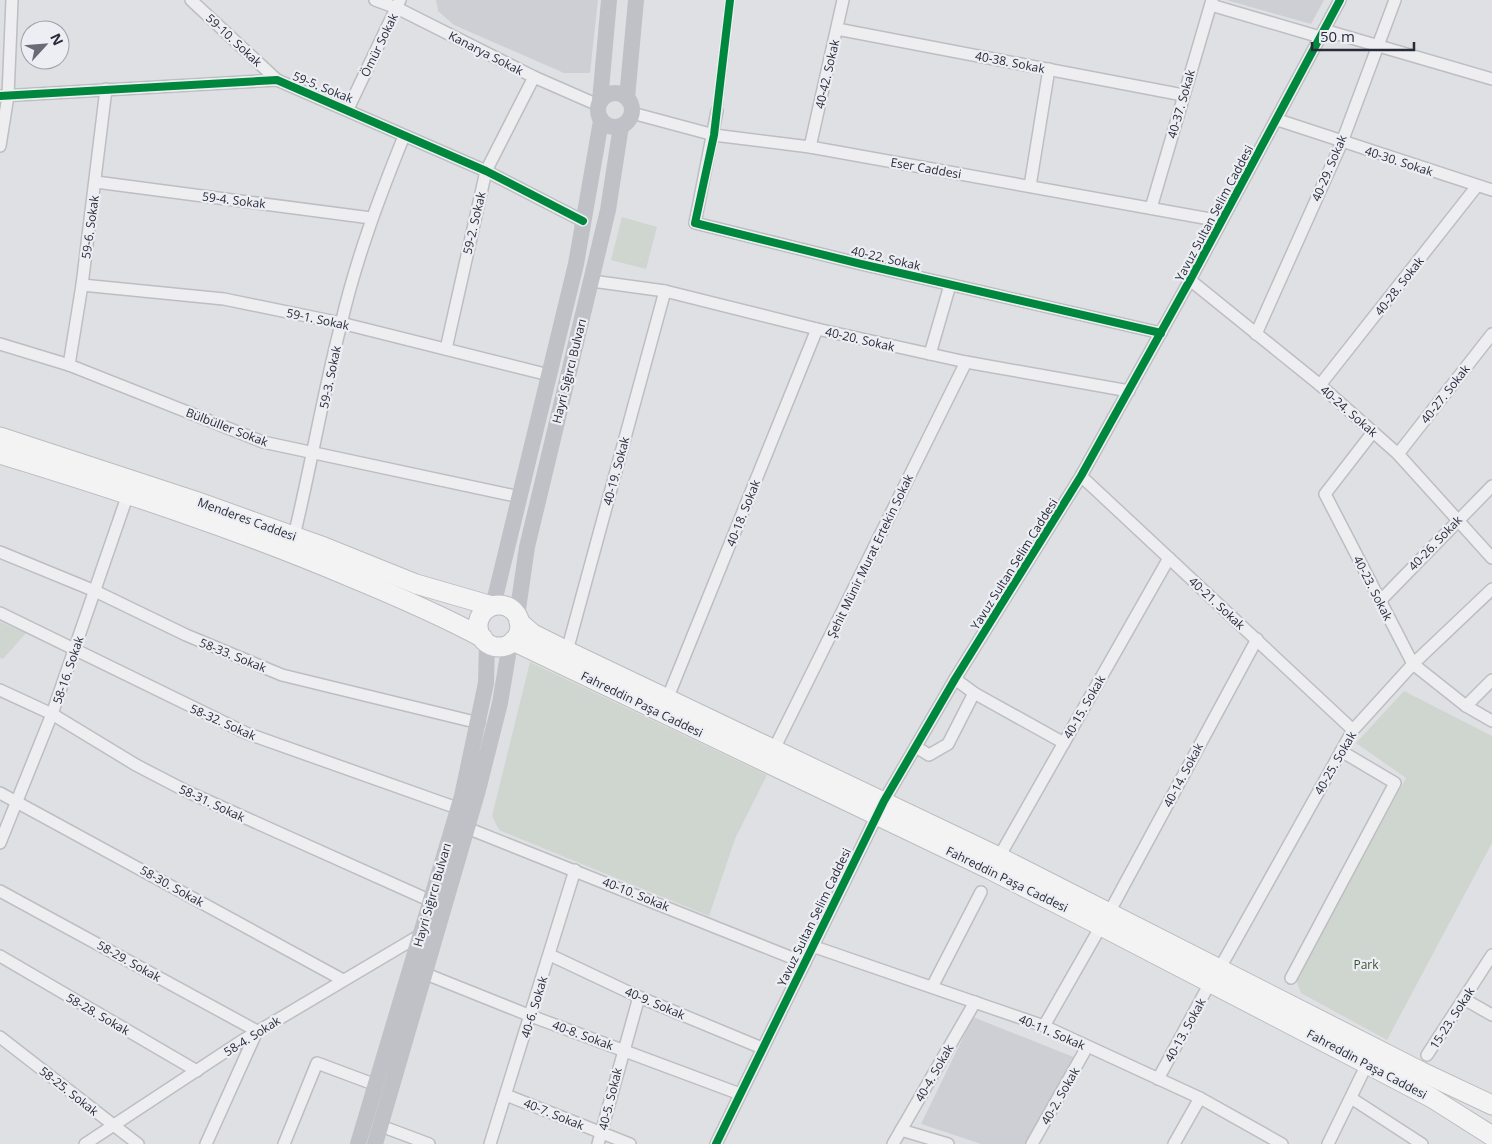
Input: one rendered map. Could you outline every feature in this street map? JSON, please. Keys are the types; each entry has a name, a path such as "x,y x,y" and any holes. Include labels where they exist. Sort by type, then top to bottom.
{"main road":[{"name":"Menderes Caddesi","path":"0,437 294,536 416,584 493,606"},
{"name":"Menderes Caddesi","path":"0,454 128,494 282,548 444,617 485,640"},
{"path":"493,606 509,608 518,619 517,636 511,642 500,646 485,640 479,628 480,617 493,606"},
{"name":"Fahreddin Paşa Caddesi","path":"518,619 534,634 774,749 991,870 1106,918"},
{"name":"Fahreddin Paşa Caddesi","path":"511,642 880,809 1000,857 1106,918 1216,975 1492,1105"},
{"name":"Fahreddin Paşa Caddesi","path":"1216,975 1367,1064 1432,1098 1492,1136"}],"street":[{"path":"0,146 12,0"},
{"name":"59-10. Sokak","path":"191,0 277,80"},
{"name":"Kanarya Sokak","path":"375,0 399,4 534,77 599,103"},
{"path":"609,0 598,115 601,121 609,127 621,126 628,121 636,0"},
{"name":"40-42. Sokak","path":"810,147 843,0"},
{"name":"Yavuz Sultan Selim Caddesi","path":"716,1144 880,809 955,679 1081,476 1162,333 1221,221 1278,120 1340,0"},
{"name":"40-29. Sokak","path":"1256,334 1342,142 1395,0"},
{"path":"1211,3 1322,34 1377,46 1492,79"},
{"name":"40-37. Sokak","path":"1151,208 1211,3"},
{"name":"Ömür Sokak","path":"348,109 399,4"},
{"name":"40-38. Sokak","path":"837,30 1183,95"},
{"path":"1030,186 1048,69"},
{"name":"59-2. Sokak","path":"446,349 486,171 534,77"},
{"name":"59-5. Sokak","path":"4,96 277,80 348,109 404,136 486,171 583,221"},
{"name":"59-6. Sokak","path":"69,365 96,182 106,89"},
{"path":"599,103 612,93 620,94 630,106"},
{"name":"Eser Caddesi","path":"630,106 714,135 810,147 1221,221"},
{"path":"714,135 717,111"},
{"name":"40-30. Sokak","path":"1278,120 1492,190"},
{"name":"Hayri Sığırcı Bulvarı","path":"493,606 576,264 601,121"},
{"name":"Hayri Sığırcı Bulvarı","path":"518,619 520,588 535,509 608,210 621,126"},
{"name":"40-22. Sokak","path":"714,135 694,223 950,285 1162,333"},
{"name":"59-3. Sokak","path":"294,536 314,454 341,324 371,218 404,136"},
{"name":"59-4. Sokak","path":"96,182 371,218"},
{"name":"40-28. Sokak","path":"1320,385 1477,186"},
{"name":"40-24. Sokak","path":"1190,280 1320,385 1398,454 1492,558"},
{"name":"40-20. Sokak","path":"592,281 665,291 817,329 966,362 1129,391"},
{"name":"59-1. Sokak","path":"82,285 224,299 341,324 549,375"},
{"path":"930,354 950,285"},
{"name":"40-19. Sokak","path":"567,651 665,291"},
{"name":"40-18. Sokak","path":"668,697 817,329"},
{"name":"40-27. Sokak","path":"1398,454 1492,334"},
{"name":"Bülbüller Sokak","path":"0,344 69,365 264,442 520,497"},
{"name":"Şehit Münir Murat Ertekin Sokak","path":"774,749 966,362"},
{"name":"40-23. Sokak","path":"1373,432 1325,494 1413,664 1466,706 1492,721"},
{"name":"40-21. Sokak","path":"1081,476 1353,730"},
{"name":"40-26. Sokak","path":"1380,601 1492,486"},
{"name":"58-16. Sokak","path":"0,843 52,714 128,494"},
{"name":"58-33. Sokak","path":"0,552 95,591 186,635 282,675 479,723"},
{"name":"40-15. Sokak","path":"1000,857 1170,558"},
{"name":"40-25. Sokak","path":"1216,975 1353,730 1413,664 1492,589"},
{"name":"58-32. Sokak","path":"0,613 75,648 199,712 246,733 457,808"},
{"name":"40-14. Sokak","path":"1044,1026 1106,918 1257,639"},
{"name":"Hayri Sığırcı Bulvarı","path":"358,1144 462,796 479,723 488,670 485,640"},
{"name":"Hayri Sığırcı Bulvarı","path":"375,1144 426,974 497,721 511,642"},
{"path":"955,679 974,693 1064,743"},
{"path":"1466,706 1492,680"},
{"name":"58-31. Sokak","path":"0,690 52,714 136,765 188,792 431,902"},
{"path":"916,747 929,755 948,744 974,693"},
{"path":"1291,978 1395,783 1341,751"},
{"name":"58-30. Sokak","path":"0,794 18,802 343,980"},
{"name":"40-10. Sokak","path":"467,828 805,963"},
{"name":"40-6. Sokak","path":"490,1144 575,870"},
{"name":"58-29. Sokak","path":"0,891 258,1031"},
{"path":"932,987 981,892"},
{"name":"58-4. Sokak","path":"85,1144 258,1031 422,934"},
{"name":"40-11. Sokak","path":"812,946 1044,1026 1200,1098 1282,1144"},
{"name":"40-9. Sokak","path":"550,955 639,997 762,1048"},
{"name":"15-23. Sokak","path":"1427,1055 1492,955"},
{"name":"58-28. Sokak","path":"0,956 197,1071"},
{"name":"40-8. Sokak","path":"426,974 531,1016 740,1094"},
{"name":"40-13. Sokak","path":"1158,1079 1216,975"},
{"name":"40-5. Sokak","path":"600,1139 623,1049 639,997"},
{"path":"1464,999 1492,1015"},
{"name":"40-4. Sokak","path":"893,1144 975,1002"},
{"path":"206,1144 258,1031"},
{"name":"58-25. Sokak","path":"0,1037 138,1144"},
{"name":"40-2. Sokak","path":"1032,1144 1087,1047"},
{"path":"284,1144 317,1063 376,1085"},
{"path":"1328,1144 1367,1064"},
{"name":"40-7. Sokak","path":"506,1095 600,1139 630,1144"},
{"path":"1174,1144 1200,1098"},
{"path":"1351,1098 1422,1144"},
{"path":"381,1126 429,1144"},
{"path":"901,1130 948,1144"}],"shaded area":[{"path":"436,0 598,0 590,73 564,73 454,25 438,11"},
{"path":"1226,0 1324,0 1311,24"},
{"path":"973,1017 1076,1058 1028,1144 981,1144 921,1124"}],"green space":[{"path":"622,217 657,227 646,269 611,260"},
{"path":"0,622 26,633 3,659 0,658"},
{"path":"530,662 767,775 735,839 709,916 499,830 492,816"},
{"name":"Park","path":"1404,691 1492,736 1492,843 1387,1040 1301,993 1296,980 1406,778 1356,743"}],"tunnel":[{"path":"717,111 730,0"}],"cycle path":[{"path":"730,0 714,135 695,223 861,264 1161,333"},
{"path":"716,1144 884,801 955,679 1081,476 1190,280 1340,0"},
{"path":"0,96 277,80 486,171 583,221"}]}
